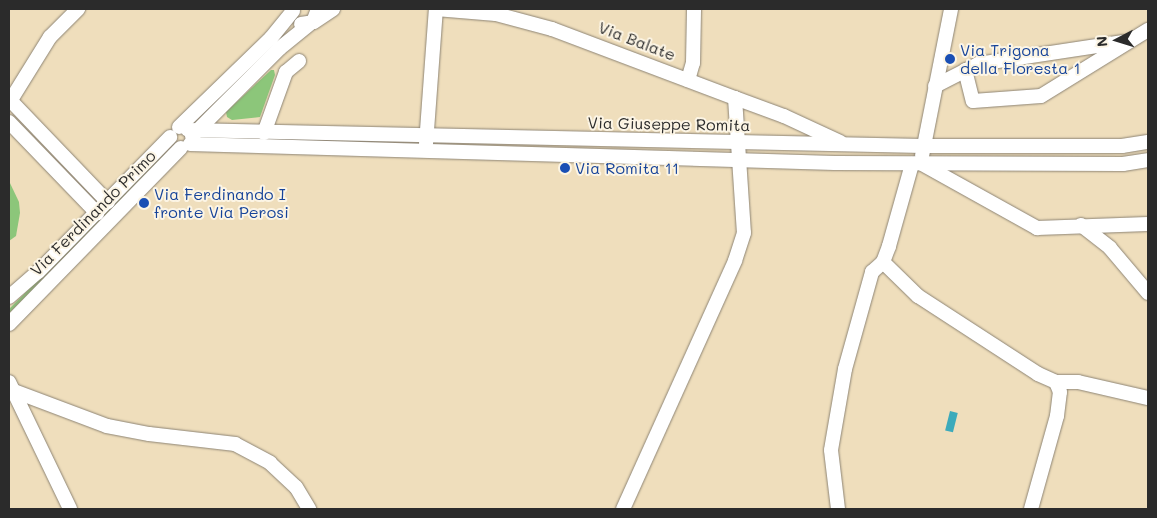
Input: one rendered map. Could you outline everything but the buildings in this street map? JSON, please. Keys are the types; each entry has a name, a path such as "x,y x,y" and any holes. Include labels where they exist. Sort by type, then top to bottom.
{"street":[{"path":"78,9 50,37 10,102 108,202"},
{"name":"Via Ferdinando Primo","path":"9,297 108,202 217,110 313,18 333,9"},
{"path":"425,152 436,9"},
{"name":"Via Balate","path":"436,9 496,14 552,29 784,116 845,145"},
{"path":"688,80 692,63 694,9"},
{"path":"838,509 831,450 845,369 872,272 883,262 923,146 951,9"},
{"path":"293,10 298,22 313,18"},
{"name":"Via Ferdinando Primo","path":"9,324 185,136 271,38 293,10"},
{"path":"965,70 973,101 1041,96 1148,30"},
{"path":"935,86 978,64 1128,41"},
{"path":"264,133 286,72 299,61"},
{"path":"623,509 735,261 744,233 735,98"},
{"path":"217,110 211,123 213,127 242,133"},
{"path":"9,122 97,213"},
{"name":"Via Giuseppe Romita","path":"185,136 264,133 293,140 427,137 923,146 1122,146 1148,142"},
{"name":"Via Giuseppe Romita","path":"185,136 293,140 425,152 844,163 1123,164 1148,160"},
{"path":"488,154 489,138"},
{"path":"844,163 845,145"},
{"path":"1122,146 1123,164"},
{"path":"917,164 1037,228 1148,224"},
{"path":"1081,225 1110,248 1148,293"},
{"path":"883,262 918,296 1038,374 1056,382 1078,382 1148,398"},
{"path":"1031,509 1057,416 1060,392 1056,382"},
{"path":"11,387 70,509"},
{"path":"11,387 107,426 149,434 235,444 270,463 296,487 309,509"}],"green space":[{"path":"271,70 274,70 275,75 260,117 232,120 227,117 226,112"},
{"path":"165,153 167,155 9,313 9,309"},
{"path":"9,181 19,202 20,213 16,236 9,241"}],"water":[{"path":"950,411 958,413 953,432 945,430"}],"place":[{"name":"Via Trigona della Floresta 1","path":"950,59"},
{"name":"Via Romita 11","path":"565,168"},
{"name":"Via Ferdinando I fronte Via Perosi","path":"144,203"}]}
